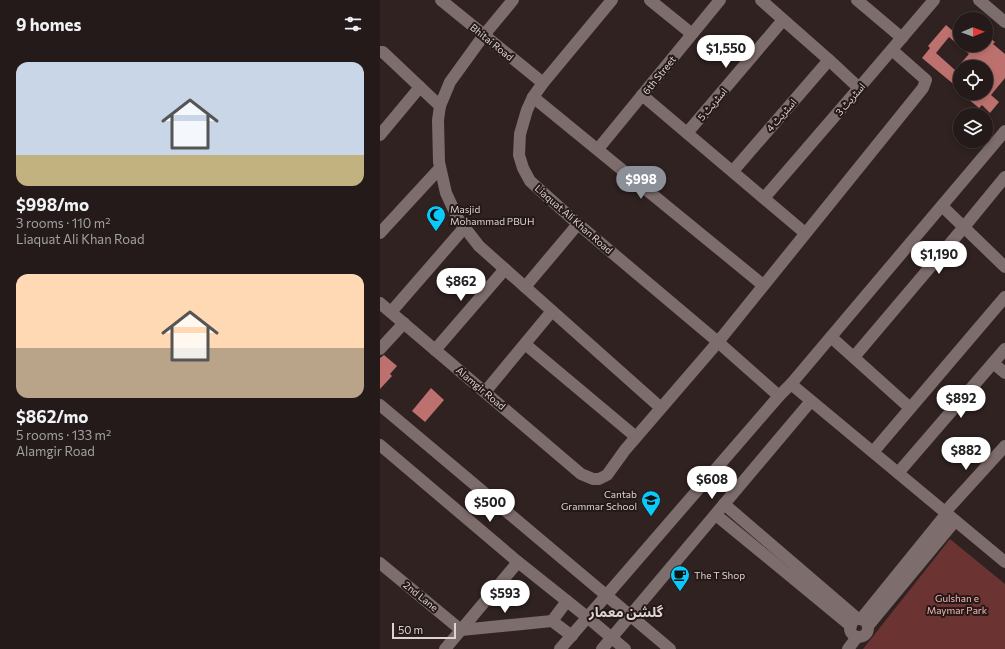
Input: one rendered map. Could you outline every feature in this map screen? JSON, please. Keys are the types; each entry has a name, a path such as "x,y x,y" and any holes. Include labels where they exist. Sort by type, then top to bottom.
{"street":[{"name":"Bhitai Road","path":"441,0 543,83"},
{"path":"513,0 450,82 440,106 438,120 439,162 446,193 458,219 479,246 661,408"},
{"name":"Liaquat Ali Khan Road","path":"612,0 533,97 527,110 520,134 519,155 523,168 530,180 578,224 780,396"},
{"path":"650,0 692,34"},
{"name":"6th Street","path":"598,149 720,0"},
{"path":"761,0 859,88"},
{"path":"857,0 902,38"},
{"name":"اسٹریٹ 3","path":"764,198 934,0"},
{"path":"979,0 1005,22"},
{"name":"اسٹریٹ 5","path":"687,133 783,20"},
{"path":"525,344 636,437 718,342 923,88 926,80 892,50"},
{"path":"380,52 383,52 440,106"},
{"name":"اسٹریٹ 4","path":"733,171 829,60"},
{"path":"380,135 420,87"},
{"path":"642,95 805,233"},
{"path":"533,97 763,285"},
{"path":"560,649 791,384 1005,131"},
{"path":"380,233 440,168"},
{"path":"854,357 1005,177"},
{"path":"942,206 1005,267"},
{"path":"525,287 578,224"},
{"path":"391,312 464,228"},
{"path":"435,350 505,269"},
{"path":"873,452 1005,296"},
{"name":"Alamgir Road","path":"380,302 582,474 593,479 598,479 607,475 636,437"},
{"path":"485,392 552,311"},
{"path":"380,349 404,323"},
{"path":"831,337 910,408"},
{"path":"898,473 1005,349"},
{"path":"993,363 1005,373"},
{"path":"791,384 1005,562"},
{"path":"602,649 811,400"},
{"path":"380,405 670,649"},
{"path":"380,445 518,562 625,649"},
{"path":"859,623 949,516 1005,446"},
{"path":"724,504 859,623"},
{"path":"716,514 868,630 866,635 857,637 848,649"},
{"path":"445,649 518,562"},
{"name":"2nd Lane","path":"380,563 461,630"},
{"path":"552,621 567,601"},
{"path":"461,630 552,621 572,636"}],"green space":[{"name":"Gulshan e Maymar Park","path":"950,539 1005,584 1005,649 863,649"}],"building":[{"path":"946,25 953,31 953,40 949,37 936,53 953,68 953,84 922,58 930,48 928,46"},
{"path":"993,44 1005,54 1005,78 993,93 993,60 964,60 969,54 967,52 993,52"},
{"path":"993,97 999,102 993,109 993,108 985,108 982,105 979,108 969,100 993,100"},
{"path":"384,355 397,366 390,374 392,376 380,389 380,358"},
{"path":"431,388 444,400 425,422 412,411"}],"place":[{"name":"Masjid Mohammad PBUH","path":"436,232"},
{"name":"Cantab Grammar School","path":"651,517"},
{"name":"The T Shop","path":"680,592"}],"district":[{"name":"گلشن معمار","path":"626,612"}]}
